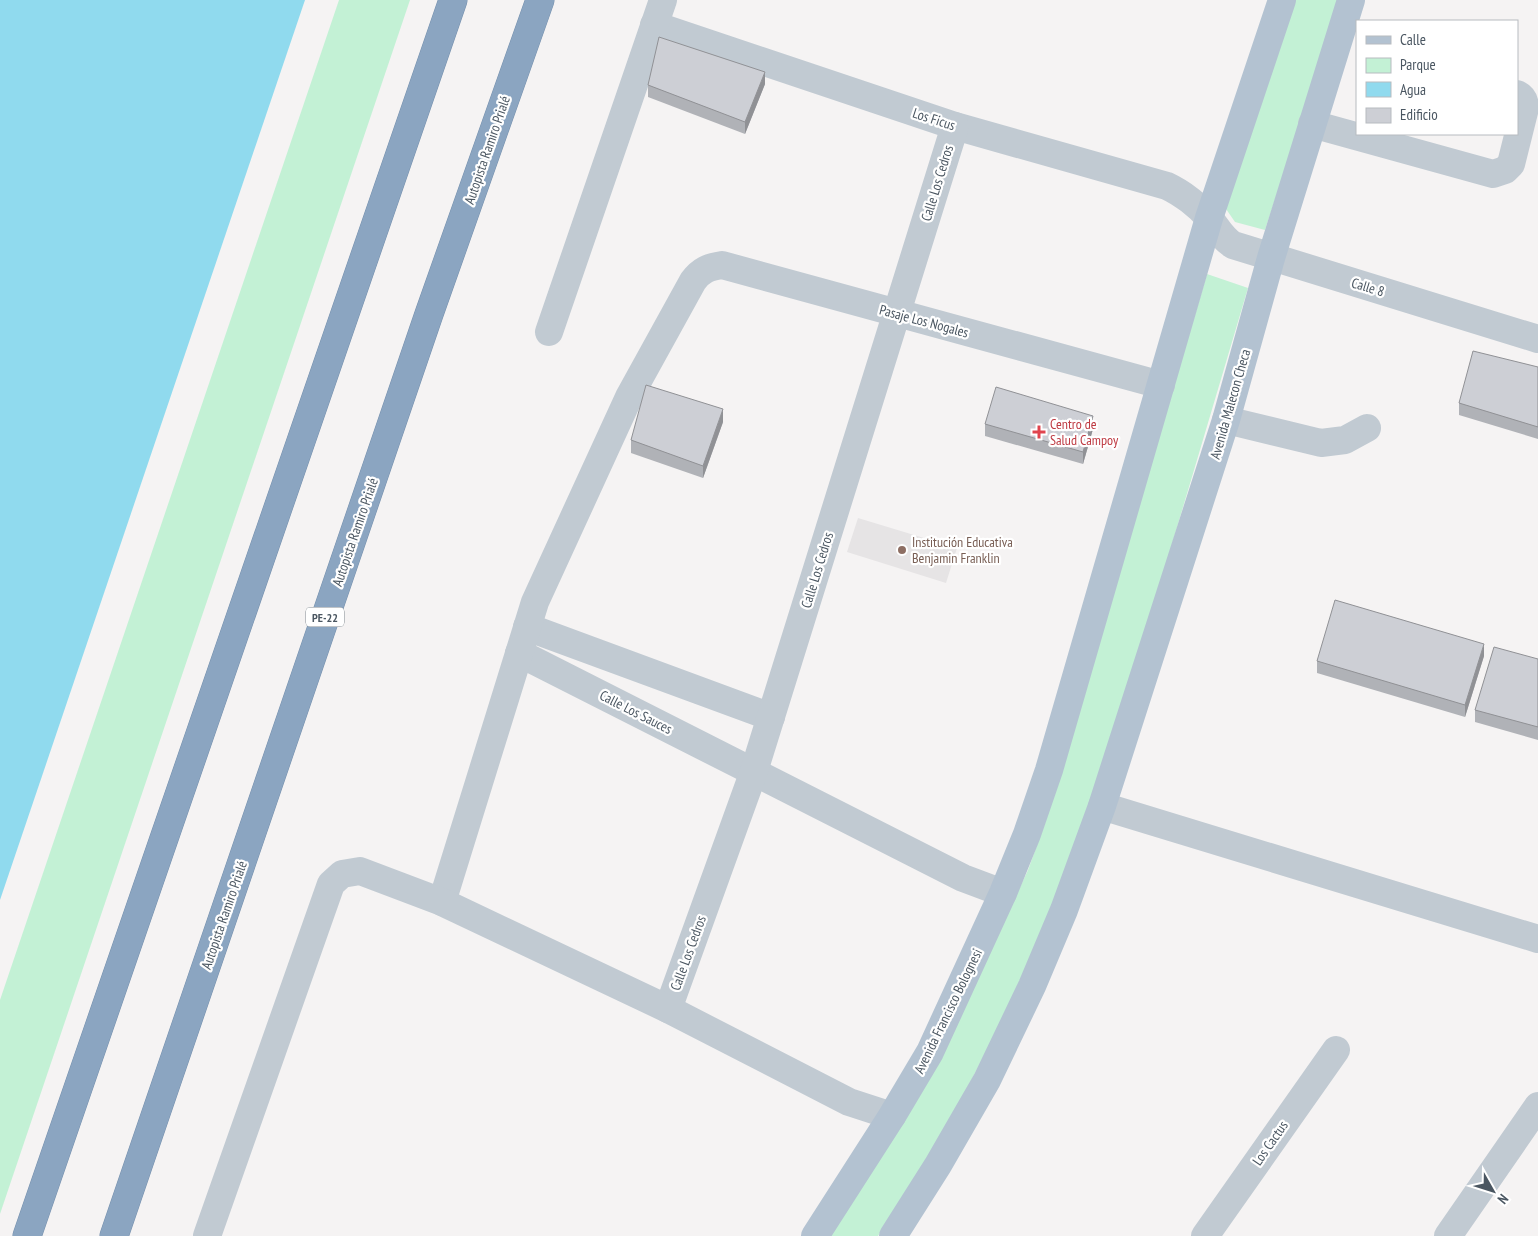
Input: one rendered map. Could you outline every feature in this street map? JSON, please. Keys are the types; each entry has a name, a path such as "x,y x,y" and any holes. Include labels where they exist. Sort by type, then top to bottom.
{"highway":[{"path":"27,1236 453,0"},
{"name":"Autopista Ramiro Prialé","path":"114,1236 429,314 540,0"}],"main road":[{"name":"Avenida Malecon Checa","path":"1102,806 1226,420 1272,258 1350,0"},
{"path":"1160,385 1276,1"},
{"name":"Avenida Francisco Bolognesi","path":"815,1236 892,1116 930,1052 1003,893 1027,834 1049,770 1160,385"},
{"path":"892,1236 938,1165 987,1080 1032,986 1057,927 1102,806"}],"street":[{"path":"549,332 664,0"},
{"name":"Los Ficus","path":"654,25 955,126 1167,186 1178,191 1209,218"},
{"path":"1312,124 1493,174 1505,170 1511,164 1525,108 1525,102 1518,94"},
{"name":"Calle Los Cedros","path":"668,1009 754,771 955,126"},
{"name":"Calle 8","path":"1209,218 1224,240 1233,245 1538,339"},
{"name":"Pasaje Los Nogales","path":"527,626 534,602 630,397 693,281 700,272 710,267 722,265 1160,385"},
{"path":"1226,420 1321,443 1345,440 1367,428"},
{"path":"442,902 527,626 771,717"},
{"name":"Calle Los Sauces","path":"519,653 963,878 1003,893"},
{"path":"1102,806 1538,939"},
{"path":"206,1236 331,884 342,874 360,871 442,902 668,1009 849,1102 892,1116"},
{"name":"Los Cactus","path":"1204,1236 1336,1050"},
{"path":"1448,1236 1538,1106"}],"shaded area":[{"name":"Institución Educativa Benjamin Franklin","path":"858,518 957,548 946,583 847,552"}],"green space":[{"path":"339,0 410,0 0,1214 0,1000"},
{"path":"1293,0 1340,0 1265,230 1235,222 1224,206"},
{"path":"1207,274 1248,288 1124,706 1062,885 1002,1021 974,1075 941,1136 878,1236 829,1236 1001,928 1028,870 1044,826"}],"water":[{"path":"0,0 305,0 0,900"}],"building":[{"path":"659,37 765,72 745,122 648,85"},
{"path":"1473,351 1538,367 1538,427 1459,403"},
{"path":"646,385 723,409 703,466 631,440"},
{"name":"Centro de Salud Campoy","path":"996,387 1093,416 1083,452 985,424"},
{"path":"1335,600 1484,644 1465,705 1317,661"},
{"path":"1494,647 1538,659 1538,727 1475,710"}],"place":[{"name":"Centro de Salud Campoy","path":"1039,432"},
{"name":"Institución Educativa Benjamin Franklin","path":"902,550"}]}
